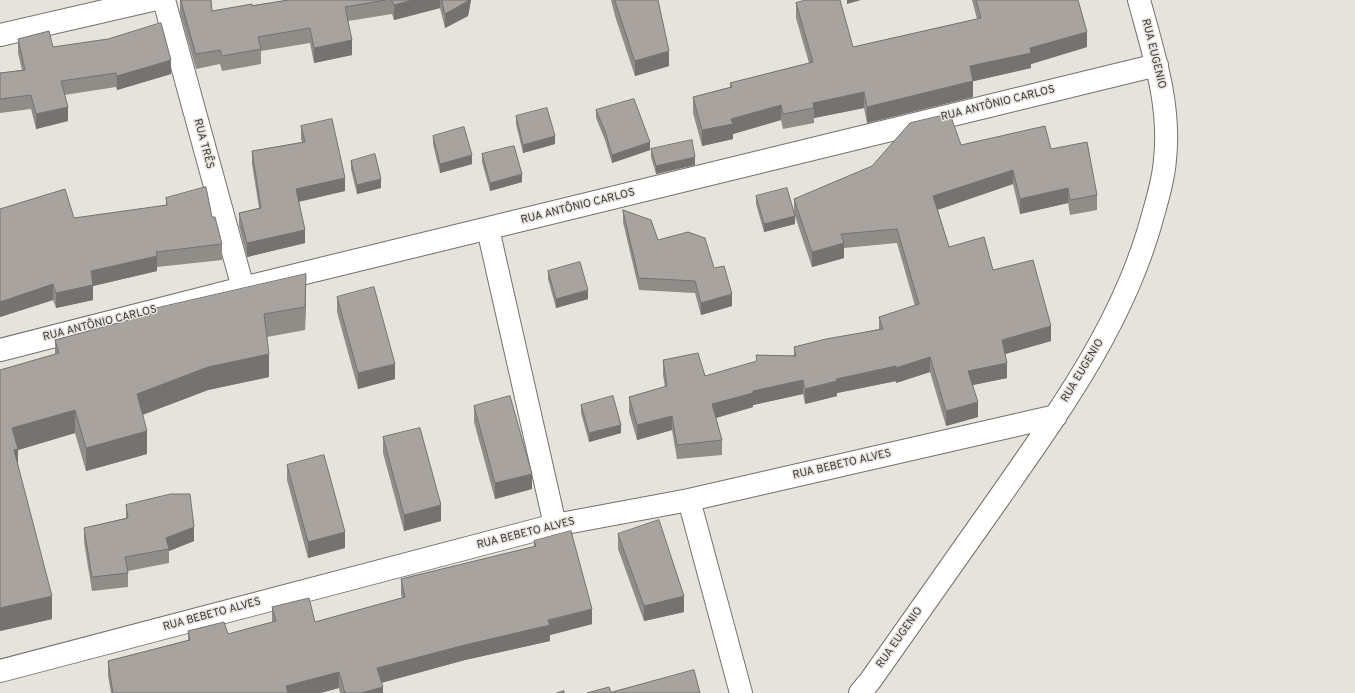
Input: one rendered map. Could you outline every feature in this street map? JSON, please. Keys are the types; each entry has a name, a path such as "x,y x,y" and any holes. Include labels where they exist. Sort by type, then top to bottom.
{"street":[{"path":"0,35 152,0"},
{"name":"RUA TRÊS","path":"164,0 242,288"},
{"name":"RUA EUGENIO","path":"860,693 870,681 1056,416 1104,336 1124,298 1148,233 1159,196 1165,159 1166,109 1157,65 1138,0"},
{"name":"RUA ANTÔNIO CARLOS","path":"0,350 242,288 1157,65"},
{"path":"488,229 555,525"},
{"name":"RUA BEBETO ALVES","path":"0,671 555,525 689,500 1056,416"},
{"path":"689,500 741,693"}],"building":[{"path":"181,0 211,0 212,11 288,0 386,0 345,7 352,40 314,48 310,28 258,37 261,49 222,56 220,50 196,54"},
{"path":"392,0 413,0 394,5"},
{"path":"442,0 468,0 468,1 445,14"},
{"path":"615,0 658,0 669,51 635,61"},
{"path":"806,0 840,0 853,47 981,18 976,0 1078,0 1087,32 1030,48 1031,53 970,66 973,81 867,107 864,92 813,103 814,108 783,114 781,105 731,119 733,124 702,130 693,97 732,87 730,83 813,62 796,3"},
{"path":"161,23 171,60 117,76 116,73 61,81 68,107 36,114 31,95 0,99 0,73 25,70 18,39 49,31 53,47 108,39"},
{"path":"634,99 650,142 612,155 605,131 596,110"},
{"path":"547,108 555,136 523,145 516,116"},
{"path":"950,114 961,145 1045,126 1051,149 1087,142 1097,195 1070,200 1068,188 1020,199 1013,170 933,196 949,247 984,237 993,270 1033,260 1051,326 1002,340 1007,363 968,371 978,402 946,411 930,357 896,368 896,366 836,379 837,381 805,389 803,380 753,391 753,393 712,404 722,440 677,445 672,416 637,425 629,397 667,386 663,360 698,353 705,376 757,361 756,355 796,356 794,347 826,339 883,329 879,317 919,304 897,229 841,234 844,243 812,252 794,199 872,166 910,123"},
{"path":"332,119 345,178 296,189 305,230 247,243 239,213 261,208 252,151 305,142 301,126"},
{"path":"464,127 472,155 440,164 433,136"},
{"path":"692,140 695,157 656,166 651,149"},
{"path":"514,146 522,174 490,183 482,154"},
{"path":"375,154 381,179 357,185 351,161"},
{"path":"206,187 212,217 215,217 222,244 156,252 157,256 91,271 93,285 56,293 53,284 0,302 0,209 65,189 74,218 167,205 166,198"},
{"path":"787,188 795,216 764,224 756,196"},
{"path":"623,210 651,220 658,240 688,232 705,238 714,268 724,266 732,294 701,303 695,281 639,278"},
{"path":"580,262 588,290 556,299 548,271"},
{"path":"306,274 305,307 264,314 269,354 208,367 137,394 147,431 86,448 75,410 12,428 18,449 14,450 52,596 0,608 0,370 59,353 55,340 151,314 149,310"},
{"path":"374,287 395,364 358,373 337,297"},
{"path":"510,396 532,474 495,483 474,406"},
{"path":"613,396 621,425 589,433 581,405"},
{"path":"420,428 441,505 404,515 383,437"},
{"path":"324,455 345,532 308,542 287,465"},
{"path":"171,494 190,494 194,527 166,538 169,549 125,557 128,573 92,577 84,528 128,518 126,505"},
{"path":"659,520 684,596 644,606 618,534"},
{"path":"571,531 592,609 548,620 550,625 377,668 383,687 361,693 345,693 339,672 286,686 288,693 113,693 108,661 190,640 188,631 224,622 228,634 276,621 272,607 309,598 315,622 405,597 401,579 536,546 534,541"},
{"path":"694,670 700,693 587,693 609,687 611,692"}]}
